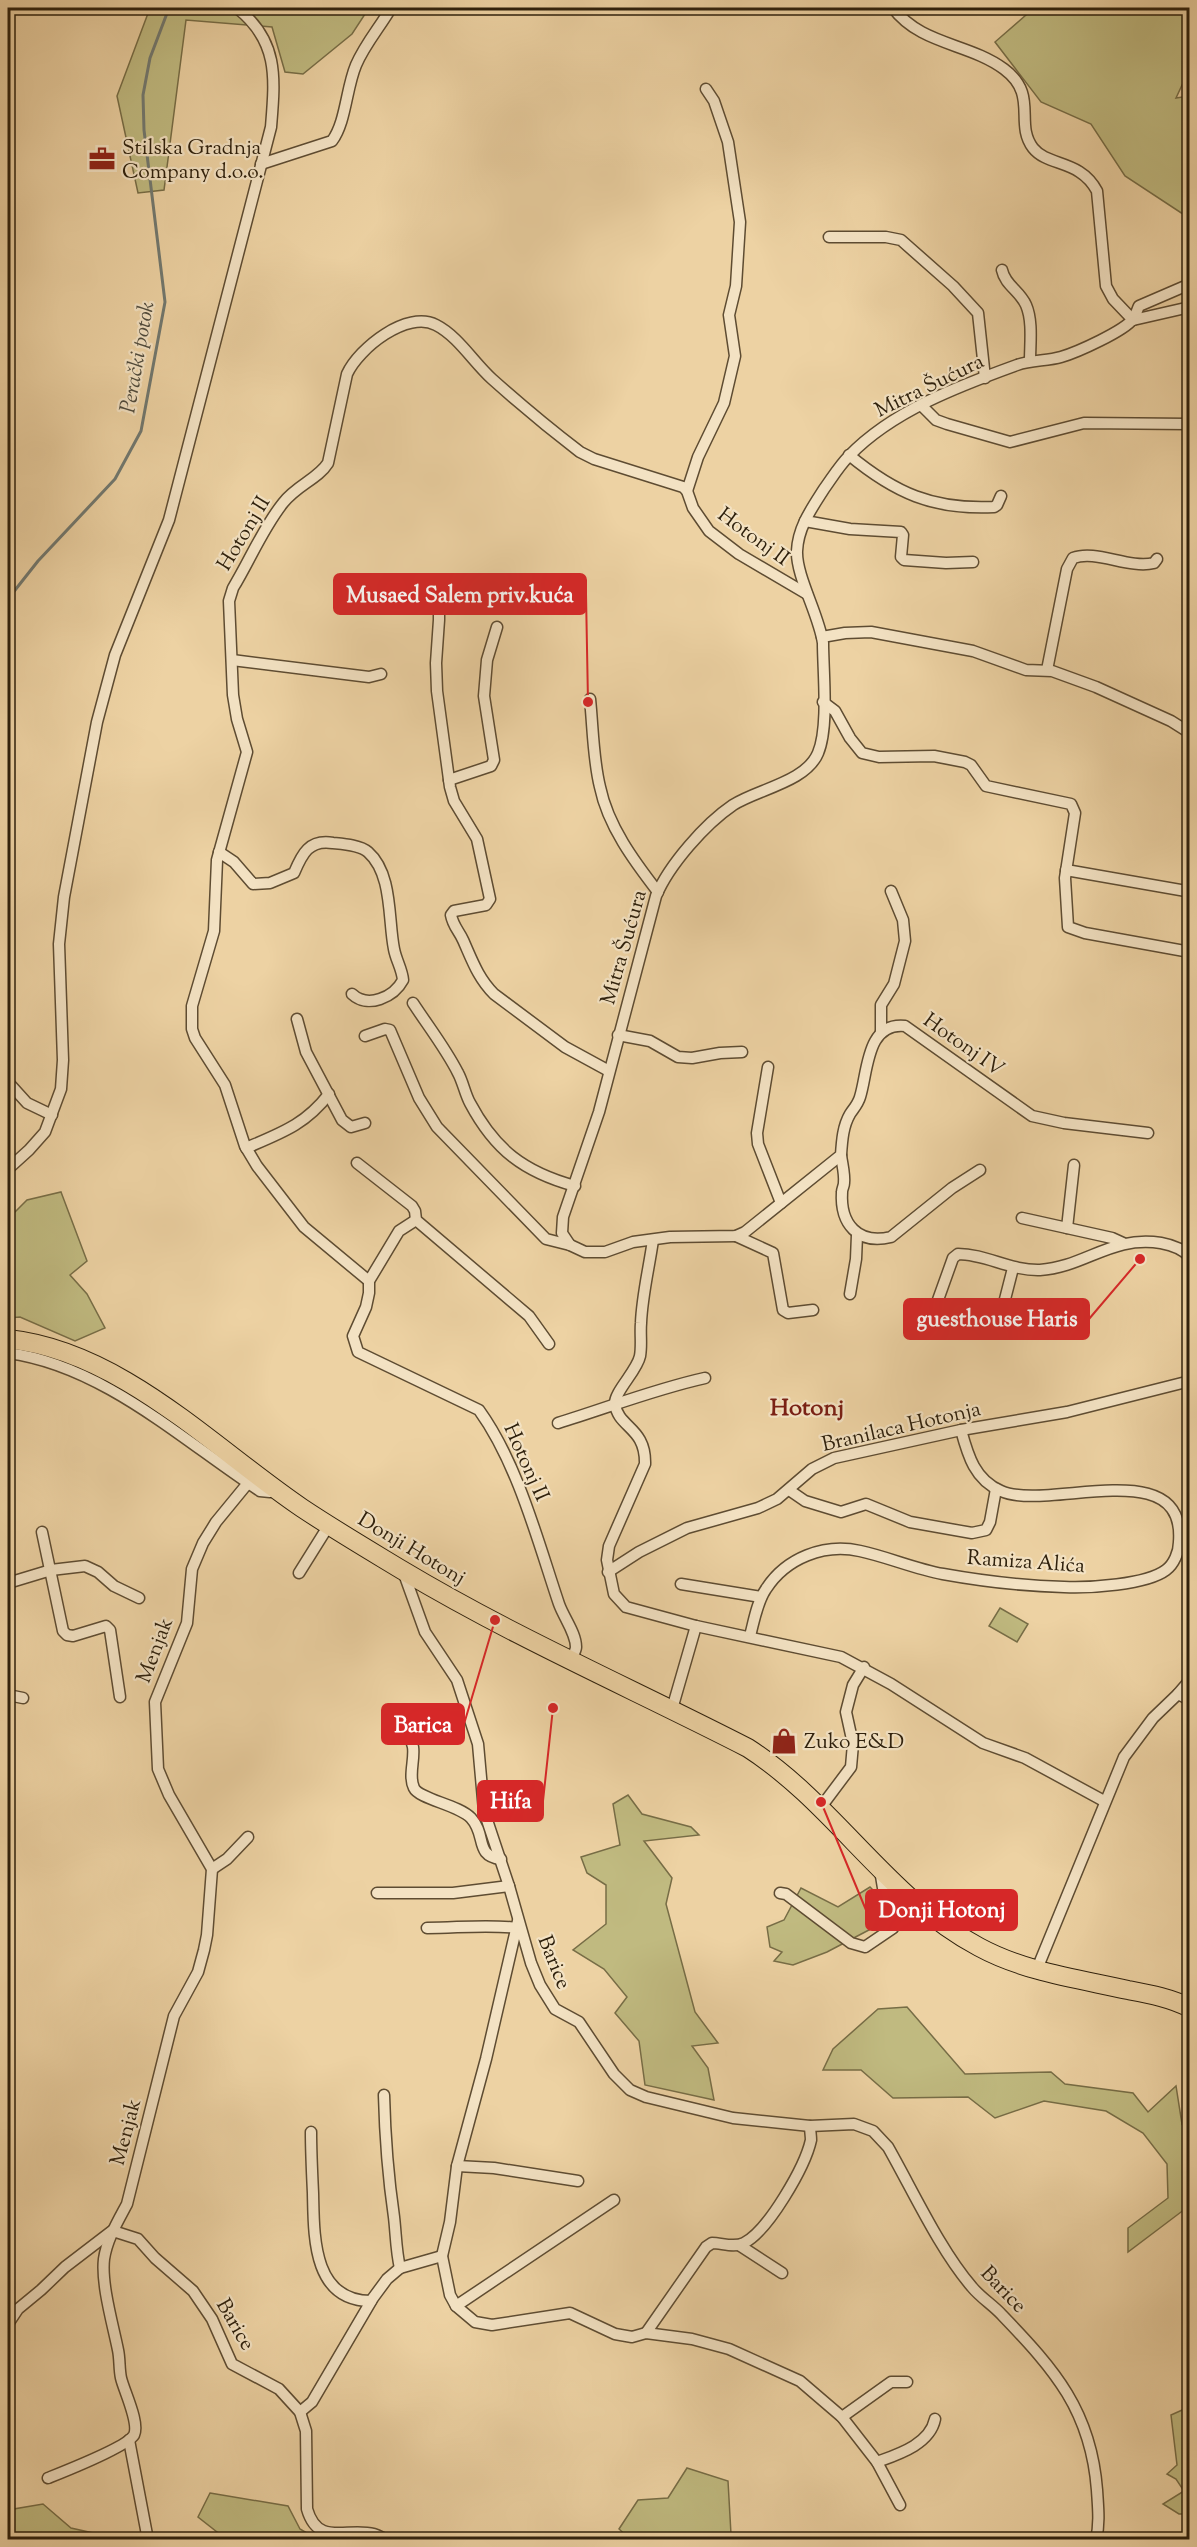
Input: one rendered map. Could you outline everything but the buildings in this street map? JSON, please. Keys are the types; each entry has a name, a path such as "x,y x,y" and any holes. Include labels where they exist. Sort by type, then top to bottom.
{"main road":[{"name":"Donji Hotonj","path":"8,1339 52,1347 97,1366 159,1404 276,1489 403,1570 496,1623 748,1748 776,1766 821,1808 880,1870 939,1922 979,1947 1012,1962 1148,1994 1190,2008"}],"street":[{"path":"8,1169 45,1132 61,1089 63,1060 58,944 64,897 102,701 115,656 159,548 174,502 271,127 274,88 271,53 253,20 237,8"},
{"path":"261,164 332,141 342,121 346,95 357,63 391,8"},
{"path":"893,8 901,19 921,33 981,55 1007,71 1017,81 1025,99 1027,136 1033,148 1081,172 1091,180 1097,191 1106,286 1113,299 1133,320 1190,307"},
{"path":"687,491 698,457 724,403 735,356 729,315 736,286 739,213 728,142 714,101 706,88"},
{"path":"829,237 886,237 901,240 953,286 978,313 985,378"},
{"path":"1002,270 1006,281 1026,306 1030,326 1030,362"},
{"name":"Mitra Šućura","path":"570,1245 562,1233 562,1225 599,1112 658,892 672,867 733,805 800,774 817,755 822,739 822,637 807,594 797,552 805,521 849,455 884,426 985,378 1030,362 1062,357 1108,336 1133,320 1139,306 1190,284"},
{"name":"Hotonj II","path":"369,1281 304,1227 266,1180 246,1148 225,1085 195,1038 190,1020 214,931 219,852 247,752 236,711 228,617 233,588 282,504 304,482 322,472 328,464 347,374 352,363 374,341 404,324 425,321 445,331 491,378 580,452 594,459 673,483 687,491 693,508 709,531 739,554 807,594"},
{"path":"922,406 936,420 1010,442 1084,423 1190,424"},
{"path":"849,455 887,484 929,501 994,507 998,505 1001,496"},
{"path":"805,521 850,529 901,532 903,535 901,557 904,560 946,563 973,561"},
{"path":"1047,670 1067,569 1073,558 1085,556 1148,565 1157,559"},
{"path":"436,606 439,609 437,691 449,780 454,801 477,839 490,899 486,905 461,909 451,915 456,931 463,938 472,963 494,994 558,1042 609,1071"},
{"path":"449,780 491,766 494,760 484,696 487,660 497,627"},
{"path":"822,637 871,632 973,651 1026,670 1047,670 1096,687 1171,721 1190,733"},
{"path":"232,660 369,677 381,674"},
{"path":"590,699 597,777 605,806 637,865 658,892"},
{"path":"823,702 835,711 850,738 862,753 879,757 934,756 965,762 971,765 986,786 1071,804 1075,813 1066,870 1066,921 1071,930 1190,952"},
{"path":"219,852 234,862 253,884 261,885 294,873 306,849 321,843 363,848 370,853 383,877 392,941 403,980 399,987 382,998 362,1001 352,994"},
{"path":"1066,870 1186,891"},
{"path":"891,891 903,920 905,941 894,984 881,1005 880,1033 868,1058 858,1102 844,1127 842,1192 848,1227 857,1235 891,1237 952,1188 980,1170"},
{"path":"413,1003 458,1073 468,1100 483,1127 525,1167 547,1178 575,1186"},
{"path":"297,1019 306,1052 342,1120 351,1127 365,1123"},
{"name":"Hotonj IV","path":"880,1033 889,1027 904,1026 1032,1116 1064,1123 1148,1133"},
{"path":"365,1036 385,1029 390,1030 419,1098 437,1127 534,1229 546,1239 570,1245 585,1252 605,1252 633,1242 670,1237 736,1236 745,1232 842,1155"},
{"path":"618,1035 650,1041 678,1057 692,1058 742,1052"},
{"path":"768,1067 757,1133 758,1144 781,1203"},
{"path":"8,1082 27,1103 52,1115"},
{"path":"246,1148 297,1125 315,1112 329,1094"},
{"path":"357,1162 412,1206 416,1220 521,1308 542,1332 549,1344"},
{"path":"1067,1228 1074,1165"},
{"path":"1022,1218 1112,1238 1123,1243"},
{"name":"Hotonj II","path":"416,1220 399,1232 369,1281 366,1307 353,1336 358,1352 479,1410 491,1428 532,1521 560,1607 572,1632 576,1648 571,1660"},
{"path":"850,1294 856,1259 857,1235"},
{"path":"736,1236 773,1253 783,1310 789,1312 813,1310"},
{"path":"653,1240 641,1322 640,1355 635,1370 615,1398 619,1414 641,1439 645,1450 645,1464 609,1546 608,1572 614,1594 626,1607 696,1626 822,1651 864,1667 983,1743 1025,1758 1104,1801"},
{"path":"934,1311 953,1258 958,1254 968,1254 1013,1268 1039,1270 1059,1267 1123,1243 1138,1241 1173,1245 1190,1257"},
{"path":"1003,1307 1013,1268"},
{"path":"8,1353 30,1355 73,1369 154,1418 248,1484 260,1491 270,1492 276,1489"},
{"path":"558,1423 656,1390 705,1378"},
{"name":"Branilaca Hotonja","path":"608,1572 639,1552 687,1528 758,1508 789,1490 812,1469 828,1460 961,1430 1067,1412 1190,1381"},
{"name":"Ramiza Alića","path":"750,1636 761,1597 773,1580 794,1562 818,1550 833,1548 861,1551 942,1574 1066,1587 1146,1579 1166,1571 1172,1564 1179,1547 1180,1536 1176,1515 1165,1501 1149,1493 1125,1491 1029,1498 1009,1495 996,1489 979,1476 970,1460 961,1430"},
{"name":"Menjak","path":"148,2540 129,2440 136,2426 121,2377 119,2353 108,2309 104,2260 113,2231 127,2204 174,2016 198,1972 207,1935 212,1869 169,1795 158,1768 154,1702 187,1623 192,1569 203,1543 216,1522 248,1484"},
{"path":"789,1490 806,1501 841,1512 866,1504 910,1522 972,1533 986,1530 990,1522 996,1489"},
{"path":"299,1573 330,1525"},
{"path":"42,1532 63,1631 67,1635 106,1626 110,1630 120,1697"},
{"path":"8,1582 51,1570 86,1566 98,1572 114,1586 139,1598"},
{"name":"Barice","path":"403,1570 425,1632 457,1680 478,1744 484,1811 501,1859 531,1963 548,2000 555,2009 579,2022 614,2074 630,2090 646,2097 733,2118 810,2126 854,2124 873,2131 888,2147 956,2265 973,2289 1000,2312 1049,2365 1072,2400 1086,2430 1095,2470 1099,2523 1096,2540"},
{"path":"681,1584 761,1597"},
{"path":"672,1709 696,1626"},
{"path":"821,1808 851,1767 853,1744 846,1712 853,1685 864,1667"},
{"path":"1037,1969 1104,1801 1132,1744 1153,1718 1190,1680"},
{"path":"1178,1694 1190,1700"},
{"path":"8,1695 24,1698"},
{"path":"395,1714 413,1744 411,1779 417,1792 439,1800 470,1817 477,1828 486,1854 489,1858 501,1859"},
{"path":"212,1869 227,1859 248,1837"},
{"name":"Donji Hotonj","path":"780,1893 786,1894 851,1943 865,1947 893,1929 897,1920 897,1913 883,1888 880,1870"},
{"path":"377,1893 453,1893 509,1886"},
{"name":"Barice","path":"427,1928 518,1924"},
{"name":"Barice","path":"456,2306 450,2295 442,2256 450,2222 458,2166 518,1924"},
{"path":"384,2095 388,2173 400,2268"},
{"path":"646,2333 706,2247 712,2243 739,2245 746,2242 772,2217 794,2179 811,2140 810,2126"},
{"path":"311,2132 314,2236 317,2256 323,2272 343,2294 355,2301 371,2301"},
{"path":"458,2166 494,2168 578,2181"},
{"path":"615,2200 456,2306 475,2322 492,2325 570,2313 615,2334 632,2337 646,2333 692,2339 729,2349 800,2381 842,2416 877,2462 900,2505"},
{"name":"Menjak","path":"8,2324 18,2308 41,2290 65,2266 113,2231"},
{"name":"Barice","path":"113,2231 138,2239 155,2258 193,2291 212,2319 232,2364 279,2389 300,2412"},
{"path":"739,2245 782,2273"},
{"path":"387,2540 373,2534 337,2537 316,2528 307,2509 306,2431 300,2412 312,2402 371,2301 387,2279 400,2268 442,2256"},
{"path":"842,2416 891,2382 907,2382"},
{"path":"877,2462 902,2452 927,2437 933,2429 935,2419"},
{"path":"48,2478 129,2440"}],"shaded area":[{"path":"150,8 369,8 352,34 303,74 285,72 272,27 186,20 164,190 138,193 117,96"},
{"path":"1034,8 1189,8 1189,70 1176,98 1189,96 1189,218 1125,176 1091,124 1041,102 995,42"},
{"path":"61,1192 87,1261 70,1275 87,1294 105,1328 75,1341 20,1317 8,1318 8,1219 27,1200"},
{"path":"1000,1608 1028,1624 1017,1642 989,1626"},
{"path":"628,1795 642,1814 691,1827 699,1835 644,1841 672,1878 666,1904 695,2012 718,2043 692,2046 708,2068 714,2100 645,2085 639,2041 615,2013 627,1997 604,1969 573,1950 606,1924 606,1885 587,1873 581,1857 620,1845 613,1804"},
{"path":"870,1887 881,1898 886,1921 827,1952 793,1965 774,1961 782,1952 770,1947 767,1927 784,1920 801,1888 838,1907"},
{"path":"907,2007 965,2074 1051,2072 1065,2084 1133,2093 1148,2112 1176,2086 1182,2124 1189,2120 1189,2206 1128,2252 1128,2228 1168,2198 1167,2164 1143,2133 1106,2111 1044,2101 995,2118 968,2097 893,2098 861,2070 823,2070 833,2049 878,2009"},
{"path":"1189,2407 1189,2514 1179,2514 1163,2504 1184,2491 1176,2479 1167,2474 1177,2465 1171,2415"},
{"path":"687,2468 728,2481 731,2534 745,2539 630,2539 619,2529 638,2500 668,2498"},
{"path":"210,2493 288,2506 300,2529 317,2539 226,2539 198,2517"},
{"path":"43,2504 71,2528 120,2539 8,2539 8,2510"}],"waterway":[{"name":"Perački potok","path":"8,599 38,561 115,479 141,431 165,302 144,130 143,95 150,58 169,8"}],"place":[{"name":"Stilska Gradnja Company d.o.o.","path":"102,159"},
{"name":"Musaed Salem priv.kuća","path":"588,702"},
{"name":"guesthouse Haris","path":"1140,1259"},
{"name":"Barica","path":"495,1620"},
{"name":"Hifa","path":"553,1708"},
{"name":"Zuko E&D","path":"784,1741"},
{"name":"Donji Hotonj","path":"821,1802"}],"district":[{"name":"Hotonj","path":"807,1407"}]}
